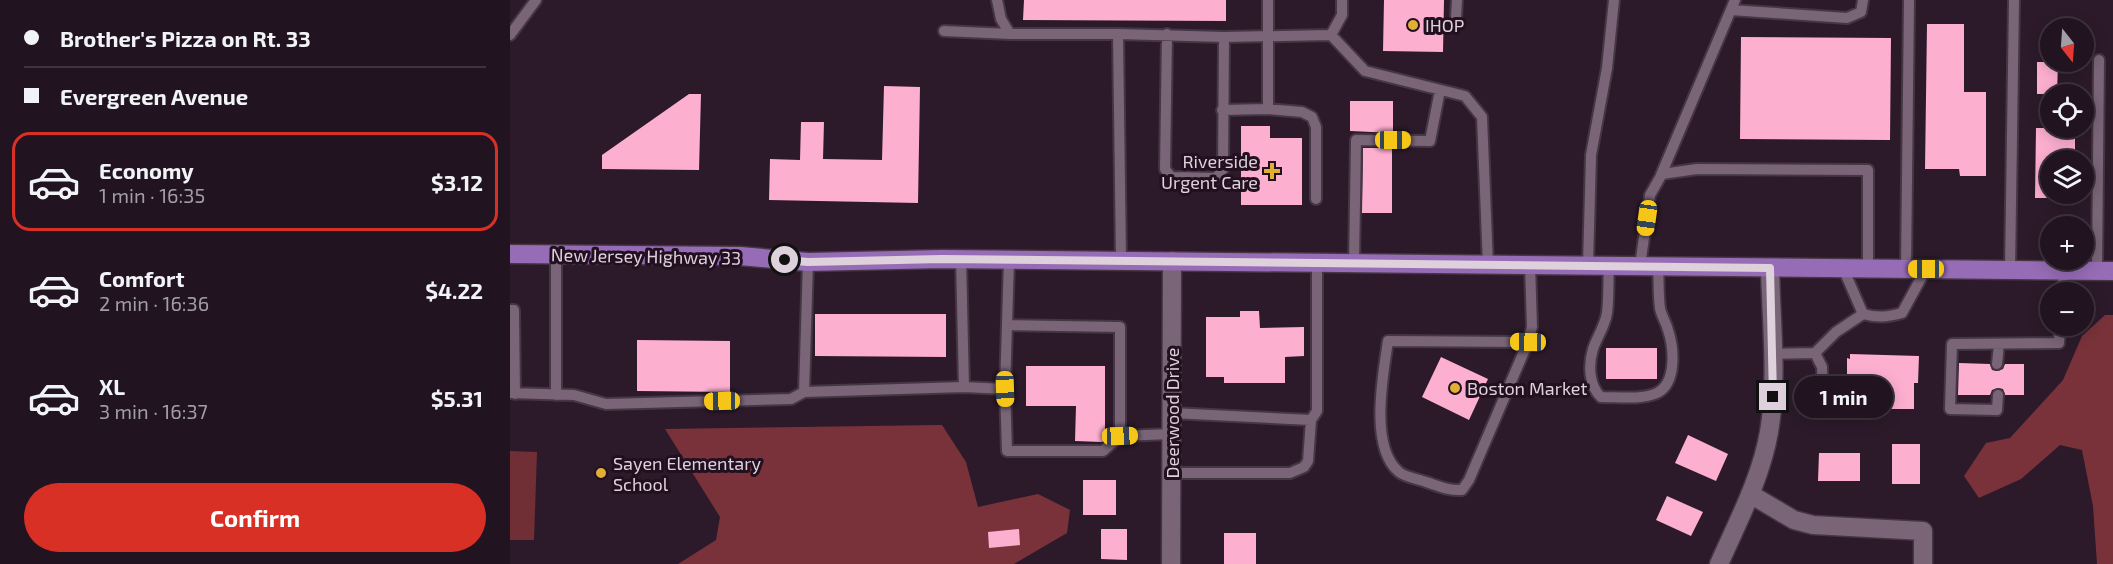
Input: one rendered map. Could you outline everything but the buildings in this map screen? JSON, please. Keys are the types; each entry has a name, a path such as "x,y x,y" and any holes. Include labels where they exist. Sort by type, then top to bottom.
{"main road":[{"name":"New Jersey Highway 33","path":"510,254 740,256 808,262 961,259 2040,270"},
{"name":"New Jersey Highway 33","path":"2065,270 2105,271"}],"street":[{"name":"Deerwood Drive","path":"1171,564 1172,261"},
{"path":"1719,564 1760,470 1769,432 1773,397 1770,268"},
{"path":"1750,494 1794,520 1813,525 1923,531 1923,564"}],"lane":[{"path":"510,35 536,0"},
{"path":"997,0 1001,19 1010,34"},
{"path":"1268,0 1268,109"},
{"path":"1331,35 1342,15 1342,0"},
{"path":"1456,18 1457,0"},
{"path":"1588,266 1591,155 1607,68 1614,0"},
{"path":"1640,266 1650,195 1661,175 1733,5 1847,18 1861,12 1863,0"},
{"path":"1906,269 1909,0"},
{"path":"2010,270 2014,0"},
{"path":"944,31 1224,37 1331,35 1365,71 1465,96 1482,117 1488,265"},
{"path":"1118,34 1121,261"},
{"path":"1167,34 1165,169 1171,177 1216,178 1223,169 1224,37"},
{"path":"2099,60 2105,271"},
{"path":"1354,264 1356,140 1430,141 1440,90"},
{"path":"1222,110 1268,109 1302,112 1312,117 1316,127 1316,198"},
{"path":"1661,175 1697,169 1868,170 1868,268"},
{"path":"556,255 556,395"},
{"path":"961,259 964,387"},
{"path":"1009,260 1005,389 1006,451 1103,451 1120,436 1172,434"},
{"path":"804,392 808,262"},
{"path":"1171,472 1290,473 1304,468 1308,461 1311,420 1317,411 1317,263"},
{"path":"1528,342 1388,341 1380,421 1386,453 1400,473 1452,490 1462,489 1469,480 1528,342 1532,327 1530,265"},
{"path":"1609,266 1607,313 1593,349 1592,360 1592,385 1601,397 1643,396 1657,393 1667,384 1672,367 1671,347 1660,310 1659,266"},
{"path":"1843,268 1863,314 1873,317 1902,313 1926,269"},
{"path":"2063,282 2065,270"},
{"path":"510,310 514,310 513,393 574,395 606,404 791,399 804,392 964,387 1005,389"},
{"path":"1772,354 1815,353 1836,332 1863,314"},
{"path":"1007,325 1120,327 1120,436"},
{"path":"1998,395 1997,410 1950,409 1952,344 2060,343 2060,336"},
{"path":"1997,364 1999,344"},
{"path":"1815,353 1822,367 1823,404"},
{"path":"1172,413 1311,420"}],"shaded area":[{"path":"2105,315 2113,315 2113,564 2097,564 2093,506 2082,450 2060,445 2021,479 1979,498 1964,476 1986,443 2010,438 2063,380 2082,336 2094,336 2094,325"},
{"path":"942,425 966,462 978,507 1038,494 1070,510 1067,533 1014,564 678,564 716,540 720,517 665,429"},
{"path":"510,451 537,452 534,540 510,540"}],"place":[{"name":"IHOP","path":"1413,25"},
{"name":"Riverside Urgent Care","path":"1272,171"},
{"name":"Boston Market","path":"1455,388"},
{"name":"Sayen Elementary School","path":"601,473"}],"route":[{"path":"785,260 808,262 942,259 1770,268 1773,397"}]}
